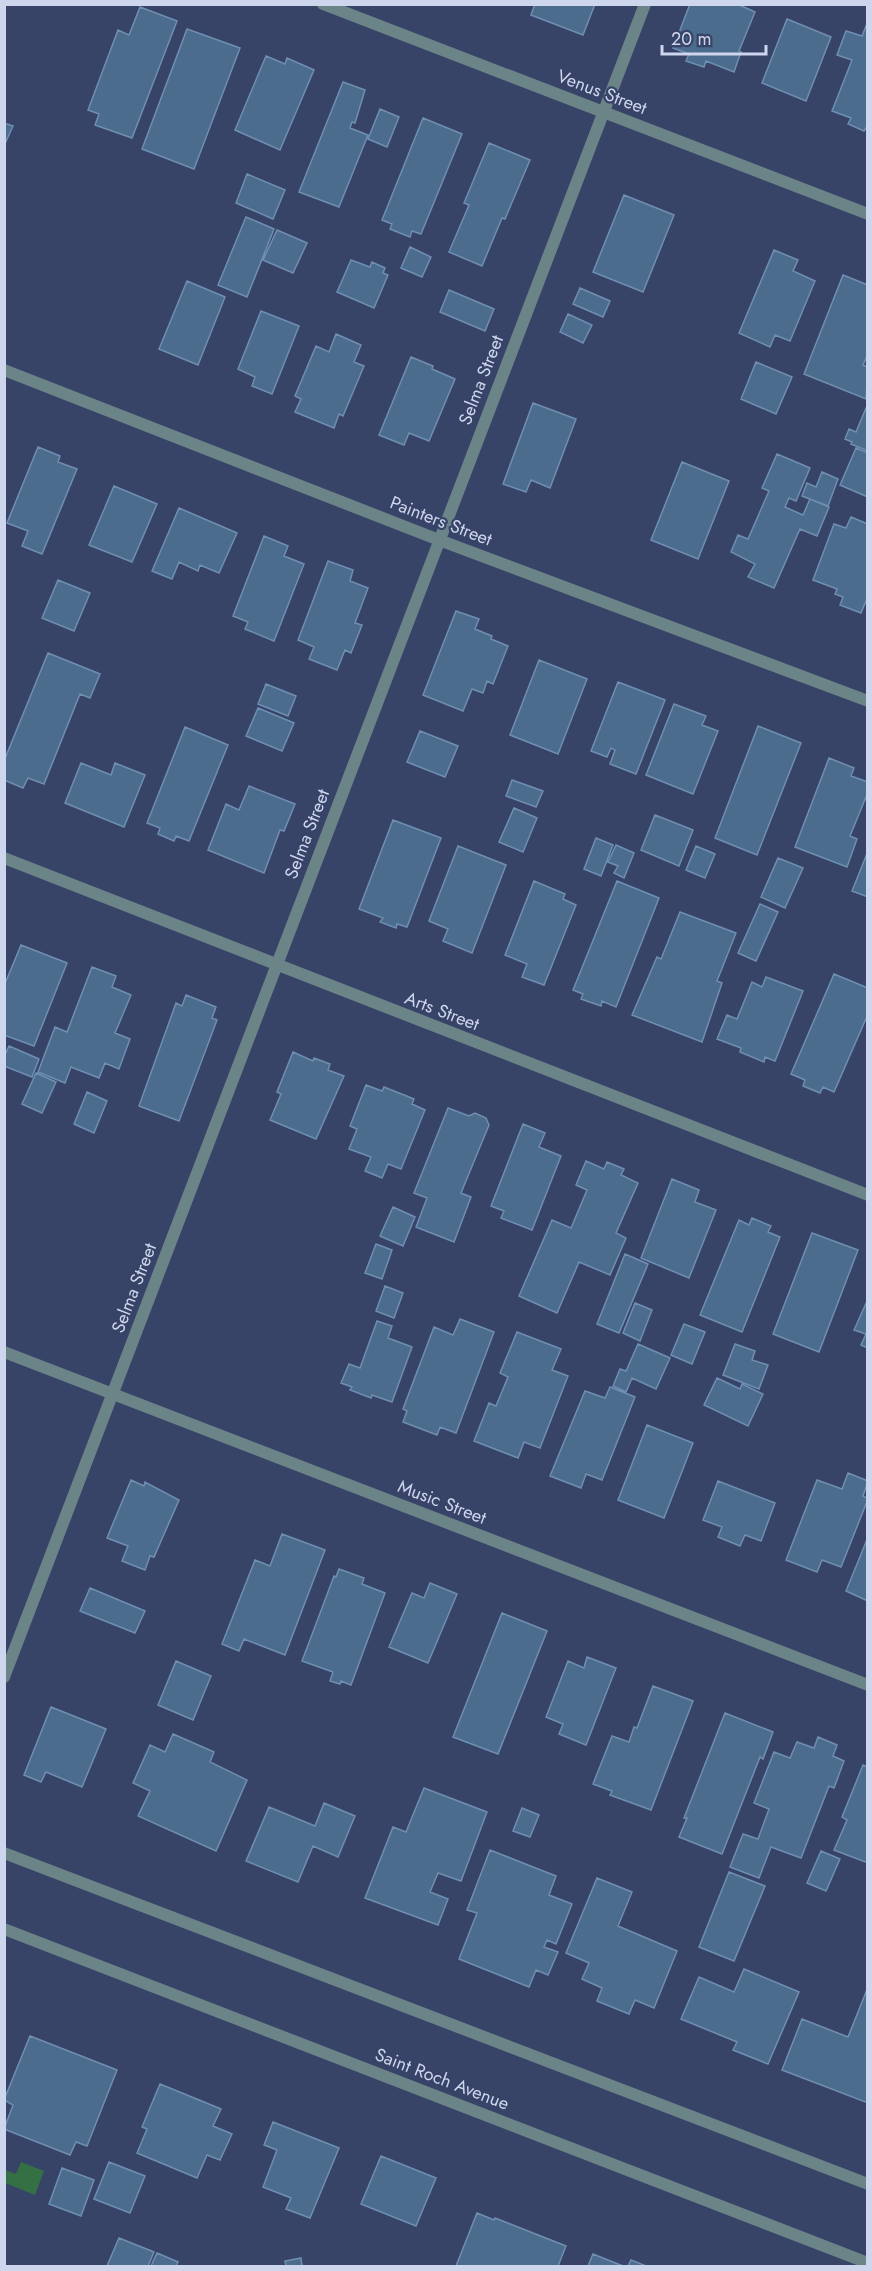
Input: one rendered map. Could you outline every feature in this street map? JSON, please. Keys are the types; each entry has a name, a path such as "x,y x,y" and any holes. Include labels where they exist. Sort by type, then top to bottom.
{"street":[{"name":"Venus Street","path":"323,4 867,214"},
{"name":"Selma Street","path":"4,1677 645,4"},
{"name":"Painters Street","path":"4,370 439,540 867,701"},
{"name":"Arts Street","path":"4,858 867,1195"},
{"name":"Music Street","path":"4,1352 867,1685"},
{"path":"4,1853 867,2184"},
{"name":"Saint Roch Avenue","path":"4,1929 867,2263"}],"shaded area":[{"path":"21,2162 44,2171 35,2195 5,2183 5,2170 16,2174"}],"building":[{"path":"535,4 595,4 583,35 531,15"},
{"path":"690,4 737,4 755,12 739,51 741,52 734,72 706,61 704,67 686,61 689,54 673,48"},
{"path":"140,7 177,21 132,138 95,125 99,114 88,110 118,30 129,35"},
{"path":"787,19 831,37 806,101 762,83"},
{"path":"868,21 868,125 864,131 848,124 851,118 832,111 852,60 837,55 846,31 862,36"},
{"path":"187,29 240,48 194,169 142,149"},
{"path":"266,56 285,64 287,58 314,70 280,150 235,130"},
{"path":"343,82 365,90 355,123 352,122 350,128 368,135 339,207 299,192"},
{"path":"380,109 399,117 387,147 368,139"},
{"path":"423,118 462,134 421,234 412,231 410,237 390,229 392,224 382,220"},
{"path":"4,123 13,126 4,146"},
{"path":"489,143 530,160 482,266 449,252 469,205 464,203"},
{"path":"247,174 285,190 273,219 236,203"},
{"path":"624,195 674,215 643,292 593,272"},
{"path":"246,217 274,229 247,297 218,285"},
{"path":"277,230 307,243 293,273 263,260"},
{"path":"410,247 431,257 422,277 401,268"},
{"path":"774,250 798,260 793,271 815,281 790,341 775,335 770,347 739,333"},
{"path":"351,260 370,267 372,262 385,268 383,273 388,275 374,308 337,292"},
{"path":"843,275 868,285 868,354 863,365 868,367 866,399 804,374"},
{"path":"187,281 225,297 198,365 159,349"},
{"path":"580,288 610,301 603,317 573,304"},
{"path":"449,290 494,309 485,331 440,312"},
{"path":"261,311 299,326 272,394 252,386 255,377 238,369"},
{"path":"568,314 592,325 583,343 560,332"},
{"path":"336,334 361,345 354,362 364,366 343,416 339,414 334,428 295,412 301,399 295,396 316,346 329,352"},
{"path":"411,357 455,379 429,441 409,433 404,445 379,435"},
{"path":"756,362 792,377 776,414 741,399"},
{"path":"533,403 576,419 550,488 531,480 526,492 503,484"},
{"path":"868,408 868,451 845,439 849,429 856,432"},
{"path":"38,447 60,456 58,462 77,469 42,554 22,546 28,531 7,523"},
{"path":"856,448 868,453 868,497 840,485"},
{"path":"777,454 810,468 796,501 789,498 785,507 803,515 810,499 829,507 817,536 800,529 774,588 748,577 755,564 731,552 738,535 748,539 769,491 762,488"},
{"path":"682,462 729,481 698,559 651,540"},
{"path":"822,472 838,479 828,506 802,496 807,483 816,487"},
{"path":"114,486 157,504 132,562 89,545"},
{"path":"179,508 237,533 219,573 200,565 198,571 179,562 172,579 152,571"},
{"path":"851,517 868,524 868,596 861,613 840,605 843,597 835,594 837,589 813,580 834,524 846,528"},
{"path":"264,536 288,546 284,556 304,564 274,641 245,629 248,622 233,616"},
{"path":"328,561 353,570 350,581 368,588 355,623 362,625 351,653 345,650 337,670 309,659 314,647 298,640"},
{"path":"58,580 90,593 74,631 42,618"},
{"path":"456,611 479,619 475,629 508,646 493,684 487,681 483,693 472,689 463,711 423,695"},
{"path":"48,653 100,674 90,698 80,694 44,784 28,778 23,788 4,780 4,761"},
{"path":"539,660 587,679 558,754 510,735"},
{"path":"618,682 665,700 636,774 610,764 615,750 611,748 607,757 591,751"},
{"path":"266,684 296,696 288,716 258,704"},
{"path":"674,704 706,716 702,725 718,731 693,794 646,775"},
{"path":"258,708 294,723 282,751 246,736"},
{"path":"758,726 801,743 757,855 715,838"},
{"path":"185,727 228,745 189,841 176,836 174,841 158,834 160,828 147,823"},
{"path":"420,731 458,746 445,777 407,762"},
{"path":"829,758 854,768 851,776 868,782 868,792 850,836 857,839 847,867 795,847"},
{"path":"81,763 111,775 115,763 145,775 124,827 65,803"},
{"path":"512,780 543,791 536,807 506,796"},
{"path":"249,786 295,804 284,831 280,830 264,873 208,850 226,804 239,810"},
{"path":"514,808 537,818 523,852 499,842"},
{"path":"655,815 693,830 679,866 641,850"},
{"path":"393,820 441,838 407,927 397,924 396,928 380,922 383,918 359,909"},
{"path":"596,838 613,845 601,876 584,869"},
{"path":"616,845 634,853 624,878 614,873 618,866 608,862"},
{"path":"458,846 506,865 472,953 443,941 448,929 429,921"},
{"path":"696,846 715,854 705,878 686,870"},
{"path":"868,851 868,897 852,891"},
{"path":"778,858 803,868 785,908 761,897"},
{"path":"534,881 565,894 563,899 576,905 544,985 522,977 527,964 505,955"},
{"path":"617,881 659,898 616,1007 602,1001 601,1006 581,999 583,994 573,990"},
{"path":"760,904 778,912 756,961 738,953"},
{"path":"680,912 736,933 717,981 722,983 702,1042 632,1015 657,957 661,959"},
{"path":"21,945 67,963 34,1046 4,1035 4,986"},
{"path":"92,967 116,976 112,987 131,995 115,1033 130,1039 119,1069 105,1063 99,1078 71,1067 65,1083 38,1072 55,1027 67,1032"},
{"path":"834,974 868,988 868,1014 834,1092 823,1087 820,1093 803,1086 805,1080 791,1074"},
{"path":"766,977 803,991 775,1061 765,1057 764,1062 740,1052 741,1048 717,1039 727,1015 737,1019 752,982 762,987"},
{"path":"186,995 216,1007 212,1018 217,1020 179,1121 139,1106 176,1003 182,1006"},
{"path":"9,1046 39,1059 32,1077 4,1066 4,1057"},
{"path":"293,1052 313,1061 314,1058 330,1064 328,1070 344,1076 316,1139 270,1120 281,1094 277,1092"},
{"path":"36,1073 56,1082 42,1113 22,1104"},
{"path":"366,1085 382,1091 384,1087 414,1099 412,1104 425,1110 401,1169 388,1164 382,1178 365,1171 371,1157 349,1149 357,1129 350,1126"},
{"path":"87,1092 107,1101 94,1133 74,1124"},
{"path":"448,1108 469,1116 475,1113 486,1118 489,1125 461,1193 471,1197 454,1242 416,1227 427,1198 414,1193"},
{"path":"523,1124 545,1133 539,1147 561,1156 532,1230 501,1218 504,1211 491,1206"},
{"path":"586,1161 604,1169 607,1162 624,1169 621,1175 638,1183 616,1233 626,1238 610,1275 579,1262 557,1313 519,1296 552,1220 571,1228 587,1190 576,1185"},
{"path":"672,1179 699,1190 695,1202 716,1210 689,1278 641,1258"},
{"path":"393,1207 415,1217 403,1246 380,1236"},
{"path":"752,1218 771,1226 768,1232 780,1237 742,1332 700,1315 739,1220 749,1225"},
{"path":"812,1233 858,1250 819,1352 773,1334"},
{"path":"376,1244 392,1250 382,1279 365,1273"},
{"path":"625,1254 648,1264 619,1333 597,1324"},
{"path":"385,1286 403,1293 394,1318 376,1311"},
{"path":"868,1299 868,1348 861,1345 866,1334 854,1330"},
{"path":"635,1303 652,1310 640,1341 623,1333"},
{"path":"460,1319 494,1332 456,1433 440,1427 437,1435 403,1422 407,1411 403,1409 434,1327 453,1335"},
{"path":"377,1321 392,1326 388,1338 412,1347 392,1402 372,1395 371,1398 350,1390 352,1387 341,1383 349,1364 360,1368"},
{"path":"684,1324 705,1332 692,1364 671,1355"},
{"path":"517,1332 561,1349 552,1370 568,1376 540,1448 524,1442 518,1458 474,1441 489,1403 496,1406 508,1377 500,1373"},
{"path":"638,1344 670,1358 656,1389 632,1378 626,1392 613,1386 620,1369 626,1371"},
{"path":"735,1344 755,1351 752,1360 768,1365 759,1389 723,1375"},
{"path":"717,1378 740,1389 742,1384 763,1394 748,1426 704,1405"},
{"path":"610,1387 635,1397 602,1480 586,1474 581,1488 550,1476 585,1391 605,1398"},
{"path":"647,1425 693,1443 664,1518 618,1500"},
{"path":"848,1473 868,1481 863,1496 868,1499 841,1567 822,1560 817,1572 786,1560 817,1480 842,1489"},
{"path":"131,1480 144,1486 145,1482 179,1500 154,1557 150,1556 145,1570 122,1561 128,1546 107,1538"},
{"path":"718,1481 775,1503 761,1541 745,1535 740,1546 718,1537 722,1527 703,1520"},
{"path":"282,1534 325,1550 285,1655 244,1639 239,1651 222,1644 255,1560 270,1566"},
{"path":"868,1537 868,1601 846,1591"},
{"path":"339,1569 364,1578 362,1584 385,1593 351,1685 341,1681 340,1684 330,1681 333,1672 302,1661 334,1576 336,1577"},
{"path":"430,1583 457,1594 428,1663 389,1647 412,1593 424,1598"},
{"path":"90,1588 145,1611 135,1633 80,1611"},
{"path":"502,1613 547,1631 498,1754 453,1737"},
{"path":"587,1657 616,1668 586,1745 559,1734 563,1724 546,1717 568,1661 584,1668"},
{"path":"176,1661 211,1676 193,1720 158,1705"},
{"path":"653,1686 693,1701 651,1810 610,1795 612,1791 593,1784 612,1736 629,1742 634,1727 637,1728"},
{"path":"51,1707 106,1729 82,1787 46,1772 41,1782 24,1775"},
{"path":"725,1713 773,1732 763,1759 760,1757 722,1854 679,1837 687,1818 684,1818"},
{"path":"173,1734 214,1752 210,1762 247,1780 216,1851 138,1816 150,1791 133,1783 150,1745 165,1752"},
{"path":"818,1737 837,1745 833,1756 844,1761 834,1788 829,1786 801,1858 771,1847 759,1878 730,1867 743,1834 758,1839 769,1809 754,1803 774,1752 790,1758 797,1742 814,1748"},
{"path":"863,1765 868,1767 868,1863 834,1850 847,1820 842,1817"},
{"path":"424,1788 487,1812 461,1881 438,1873 430,1892 448,1899 438,1925 365,1898 393,1827 406,1832"},
{"path":"324,1803 355,1816 338,1857 313,1846 298,1882 246,1861 269,1807 315,1826"},
{"path":"522,1808 539,1815 530,1837 513,1831"},
{"path":"490,1850 556,1876 549,1895 572,1904 556,1944 547,1940 544,1947 558,1952 548,1975 536,1970 529,1987 459,1959 477,1913 467,1910"},
{"path":"821,1851 840,1859 826,1891 807,1883"},
{"path":"729,1872 765,1886 734,1961 699,1947"},
{"path":"597,1878 632,1892 618,1926 677,1951 654,2008 635,2000 629,2014 597,2001 602,1988 582,1979 589,1963 566,1953"},
{"path":"744,1969 799,1992 768,2064 733,2050 737,2042 681,2019 699,1977 734,1992"},
{"path":"868,1987 868,2103 782,2070 802,2019 848,2037"},
{"path":"30,2036 117,2070 87,2146 76,2142 70,2155 4,2129 13,2105 4,2100"},
{"path":"160,2084 221,2109 213,2126 232,2134 220,2160 207,2155 197,2178 137,2153 147,2129 142,2127"},
{"path":"273,2122 339,2148 310,2218 286,2209 291,2198 263,2187 277,2150 264,2145"},
{"path":"381,2156 436,2178 416,2226 361,2204"},
{"path":"109,2162 145,2176 130,2213 94,2199"},
{"path":"62,2168 94,2180 81,2216 49,2204"},
{"path":"477,2213 566,2246 558,2266 456,2266"},
{"path":"119,2238 154,2252 148,2266 107,2266"},
{"path":"157,2253 178,2262 176,2266 151,2266"},
{"path":"593,2254 623,2266 588,2266"},
{"path":"301,2258 302,2266 286,2266 285,2261"},
{"path":"631,2260 646,2266 628,2266"}]}
